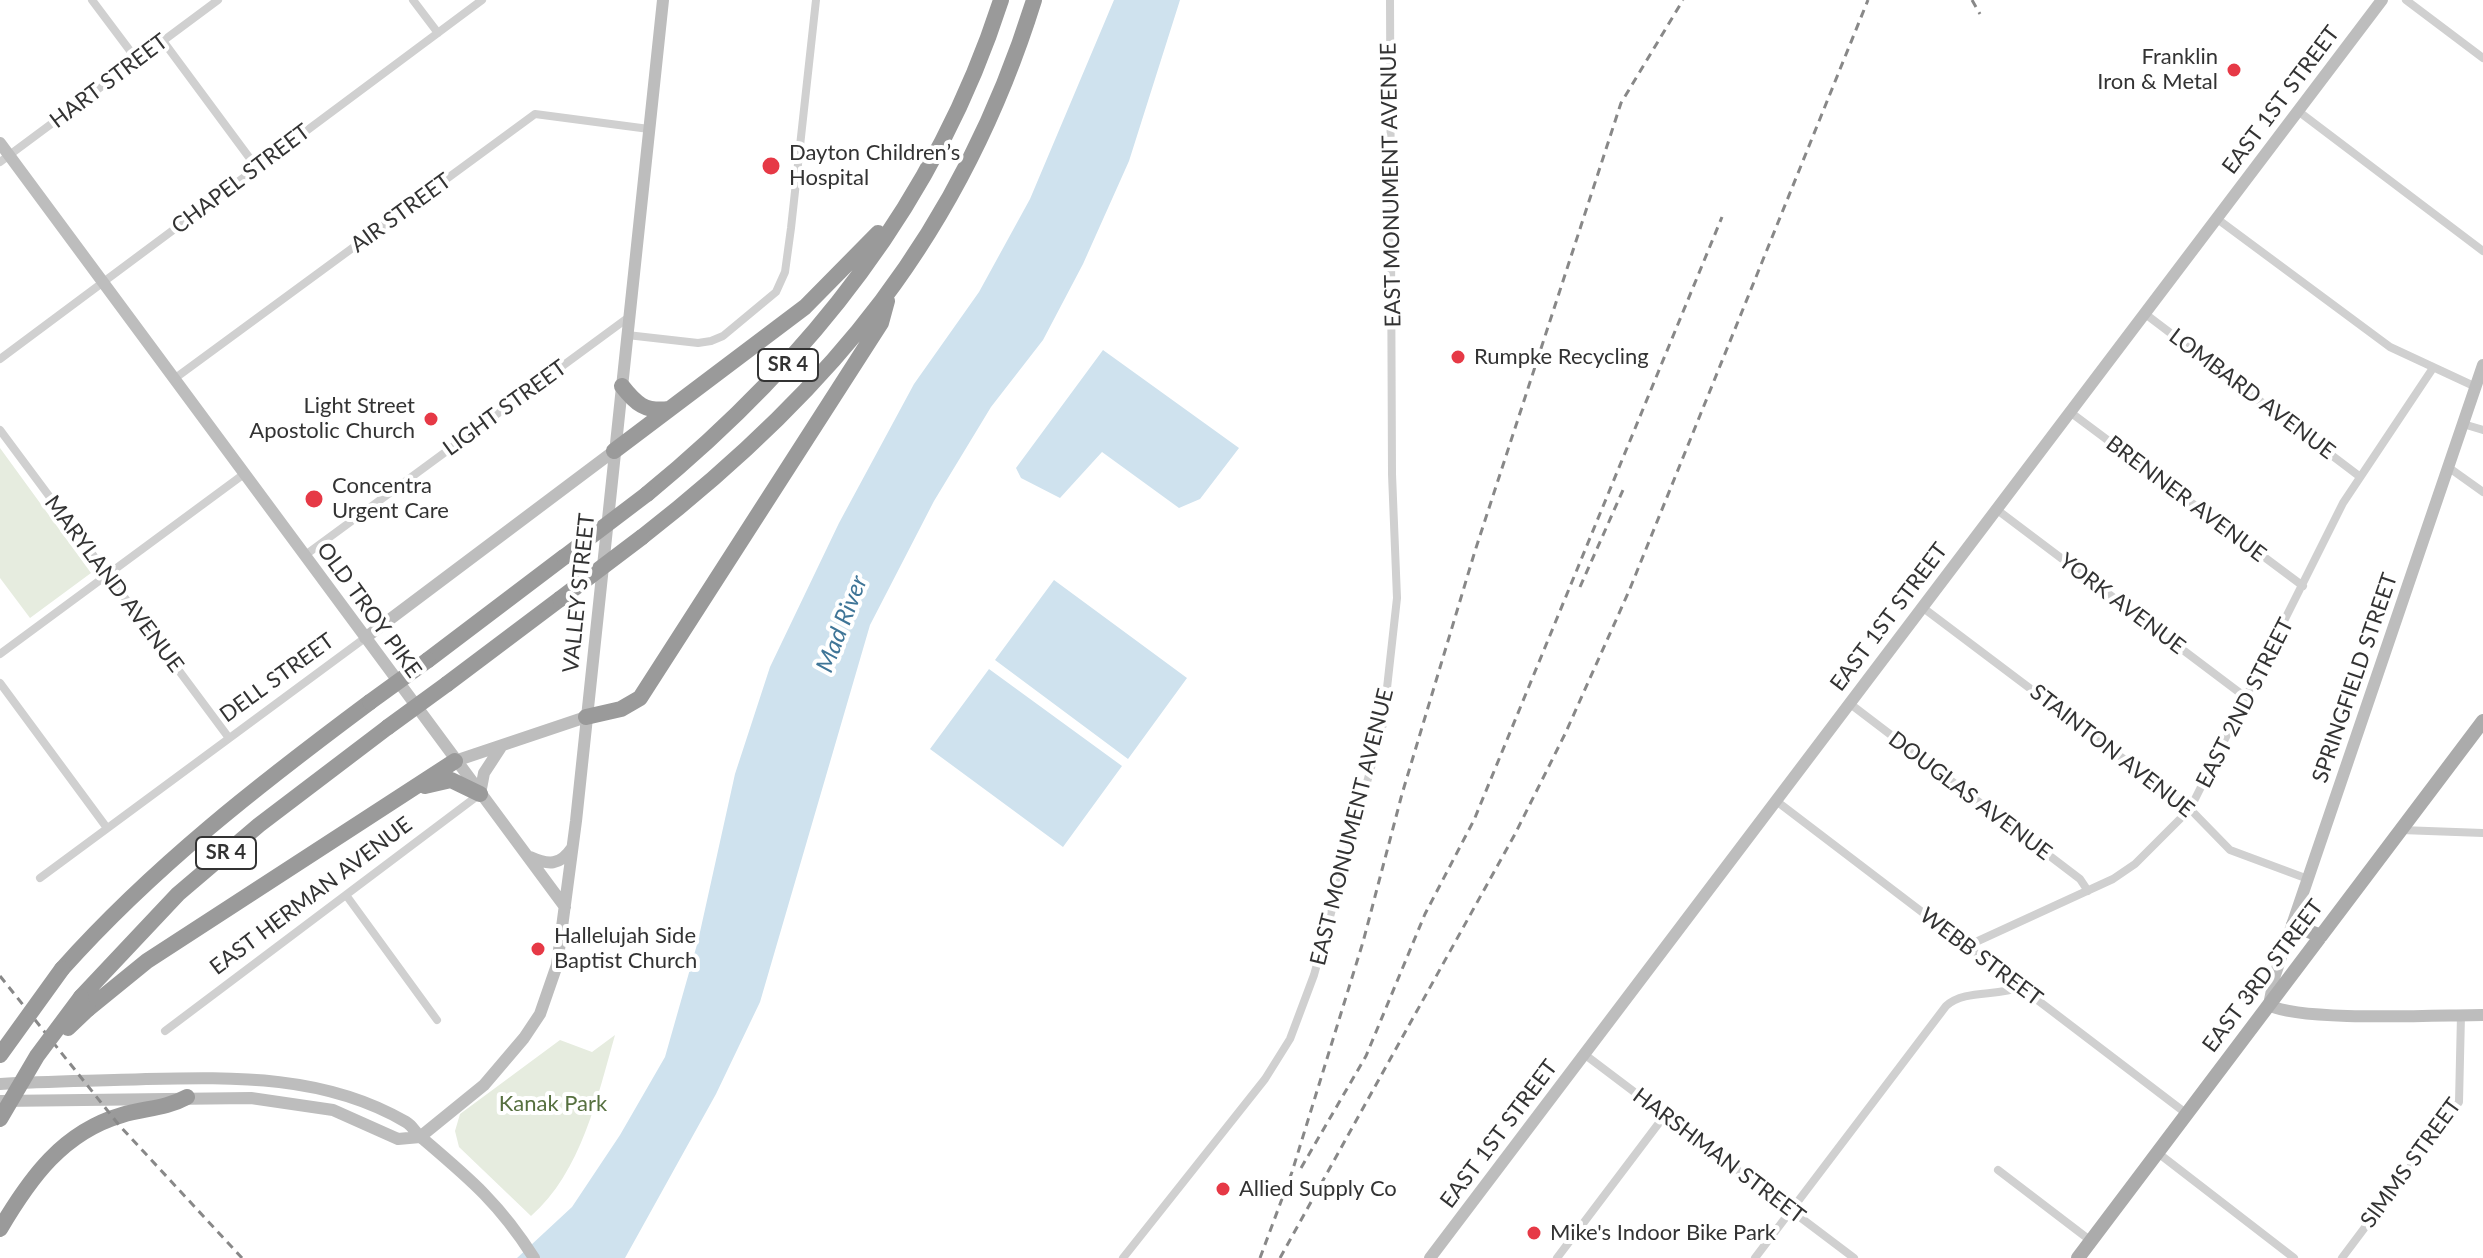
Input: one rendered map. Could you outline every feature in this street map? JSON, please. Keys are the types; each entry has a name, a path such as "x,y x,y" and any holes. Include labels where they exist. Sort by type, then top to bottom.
{"highway":[{"name":"SR 4","path":"0,1055 62,969 144,882 209,824 647,494 704,447 790,363 840,301 903,211 955,116 1001,0"},
{"name":"SR 4","path":"84,1003 178,894 259,825 642,537 759,441 812,386 889,294 972,155 1034,0"},
{"path":"614,451 805,307 891,218 903,211"},
{"path":"586,717 621,709 640,698 881,323 889,294"},
{"path":"622,386 641,407 652,411 670,409"},
{"path":"0,1119 37,1056 84,1003 455,761"},
{"path":"412,790 451,780 480,794"},
{"path":"0,1229 31,1180 76,1134 99,1122 130,1112 168,1108 187,1097"}],"main road":[{"name":"VALLEY STREET","path":"420,1137 484,1085 540,1014 557,965 573,845 663,0"},
{"name":"EAST 1ST STREET","path":"1430,1258 2382,0"},
{"name":"OLD TROY PIKE","path":"0,143 4,158 103,282 565,907"},
{"name":"SPRINGFIELD STREET","path":"2269,1005 2308,879 2483,365"},
{"name":"DELL STREET","path":"365,638 614,451"},
{"path":"455,761 586,717"},
{"name":"EAST 3RD STREET","path":"2078,1258 2483,721"},
{"path":"480,794 491,757 502,745"},
{"path":"530,857 556,863 573,845"},
{"path":"2293,925 2321,936"},
{"path":"2269,1005 2306,1012 2483,1015"},
{"path":"0,1084 212,1078 291,1083 341,1094 384,1110 410,1124 420,1137 454,1162 513,1225 534,1258"},
{"path":"0,1101 251,1098 313,1106 352,1117 398,1139 420,1137"}],"street":[{"path":"92,0 137,60"},
{"name":"HART STREET","path":"4,158 218,0"},
{"path":"413,0 438,33"},
{"name":"CHAPEL STREET","path":"0,359 482,0"},
{"path":"627,335 698,343 711,341 723,336 776,292 785,272 816,0"},
{"name":"EAST MONUMENT AVENUE","path":"1123,1258 1265,1079 1290,1039 1314,975 1383,724 1397,598 1392,474 1390,0"},
{"path":"2406,0 2483,58"},
{"path":"163,41 257,168"},
{"path":"2298,111 2483,251"},
{"name":"AIR STREET","path":"174,379 535,114 649,129"},
{"path":"2216,218 2377,339 2476,387"},
{"name":"LOMBARD AVENUE","path":"2144,313 2359,476"},
{"name":"LIGHT STREET","path":"304,556 629,317"},
{"name":"EAST 2ND STREET","path":"1967,946 2088,891 2135,864 2190,809 2359,476 2433,368"},
{"name":"BRENNER AVENUE","path":"2070,412 2303,586"},
{"path":"2463,424 2483,430"},
{"name":"MARYLAND AVENUE","path":"0,430 229,738"},
{"path":"2448,467 2483,492"},
{"path":"0,654 244,474"},
{"name":"YORK AVENUE","path":"1996,509 2248,699"},
{"name":"STAINTON AVENUE","path":"1922,607 2190,809 2230,850 2308,879"},
{"name":"DELL STREET","path":"40,878 365,638"},
{"path":"0,683 107,828"},
{"name":"DOUGLAS AVENUE","path":"1849,703 2080,879 2088,891"},
{"name":"EAST HERMAN AVENUE","path":"165,1031 480,794"},
{"name":"WEBB STREET","path":"1775,800 2187,1114"},
{"path":"2400,830 2483,833"},
{"path":"346,895 437,1020"},
{"path":"1755,1258 1946,1006 1959,997 1999,993 2020,987"},
{"name":"SIMMS STREET","path":"2342,1258 2459,1102 2461,1015"},
{"name":"HARSHMAN STREET","path":"1584,1054 1854,1258"},
{"path":"1557,1258 1665,1115"},
{"path":"2158,1153 2294,1258"},
{"path":"1998,1170 2091,1241"}],"green space":[{"path":"0,448 91,573 30,618 0,578"},
{"name":"Kanak Park","path":"615,1035 594,1107 575,1156 563,1178 531,1216 459,1147 455,1131 460,1114 560,1040 592,1052"}],"water":[{"name":"Mad River","path":"1114,0 1180,0 1129,161 1083,264 1043,340 991,407 934,501 870,625 760,1002 716,1094 625,1258 517,1258 572,1207 620,1135 665,1057 698,941 735,774 770,667 839,523 914,384 979,292 1030,199"},
{"path":"1103,350 1239,448 1200,499 1179,508 1102,452 1060,498 1021,478 1016,468"},
{"path":"1054,580 1187,678 1128,759 995,660"},
{"path":"989,669 1122,766 1063,847 930,749"}],"railway":[{"path":"1260,1258 1292,1172 1363,942 1402,794 1475,551 1621,103 1683,0"},
{"path":"1280,1258 1515,834 1565,734 1629,591 1868,0"},
{"path":"1972,0 1980,14"},
{"path":"1301,1168 1366,1056 1425,914 1474,820 1722,217"},
{"path":"1580,587 1623,490"},
{"path":"0,976 119,1125 242,1258"}],"place":[{"name":"Franklin Iron & Metal","path":"2234,70"},
{"name":"Dayton Children’s Hospital","path":"771,166"},
{"name":"Rumpke Recycling","path":"1458,357"},
{"name":"Light Street Apostolic Church","path":"431,419"},
{"name":"Concentra Urgent Care","path":"314,499"},
{"name":"Hallelujah Side Baptist Church","path":"538,949"},
{"name":"Allied Supply Co","path":"1223,1189"},
{"name":"Mike's Indoor Bike Park","path":"1534,1233"}]}
